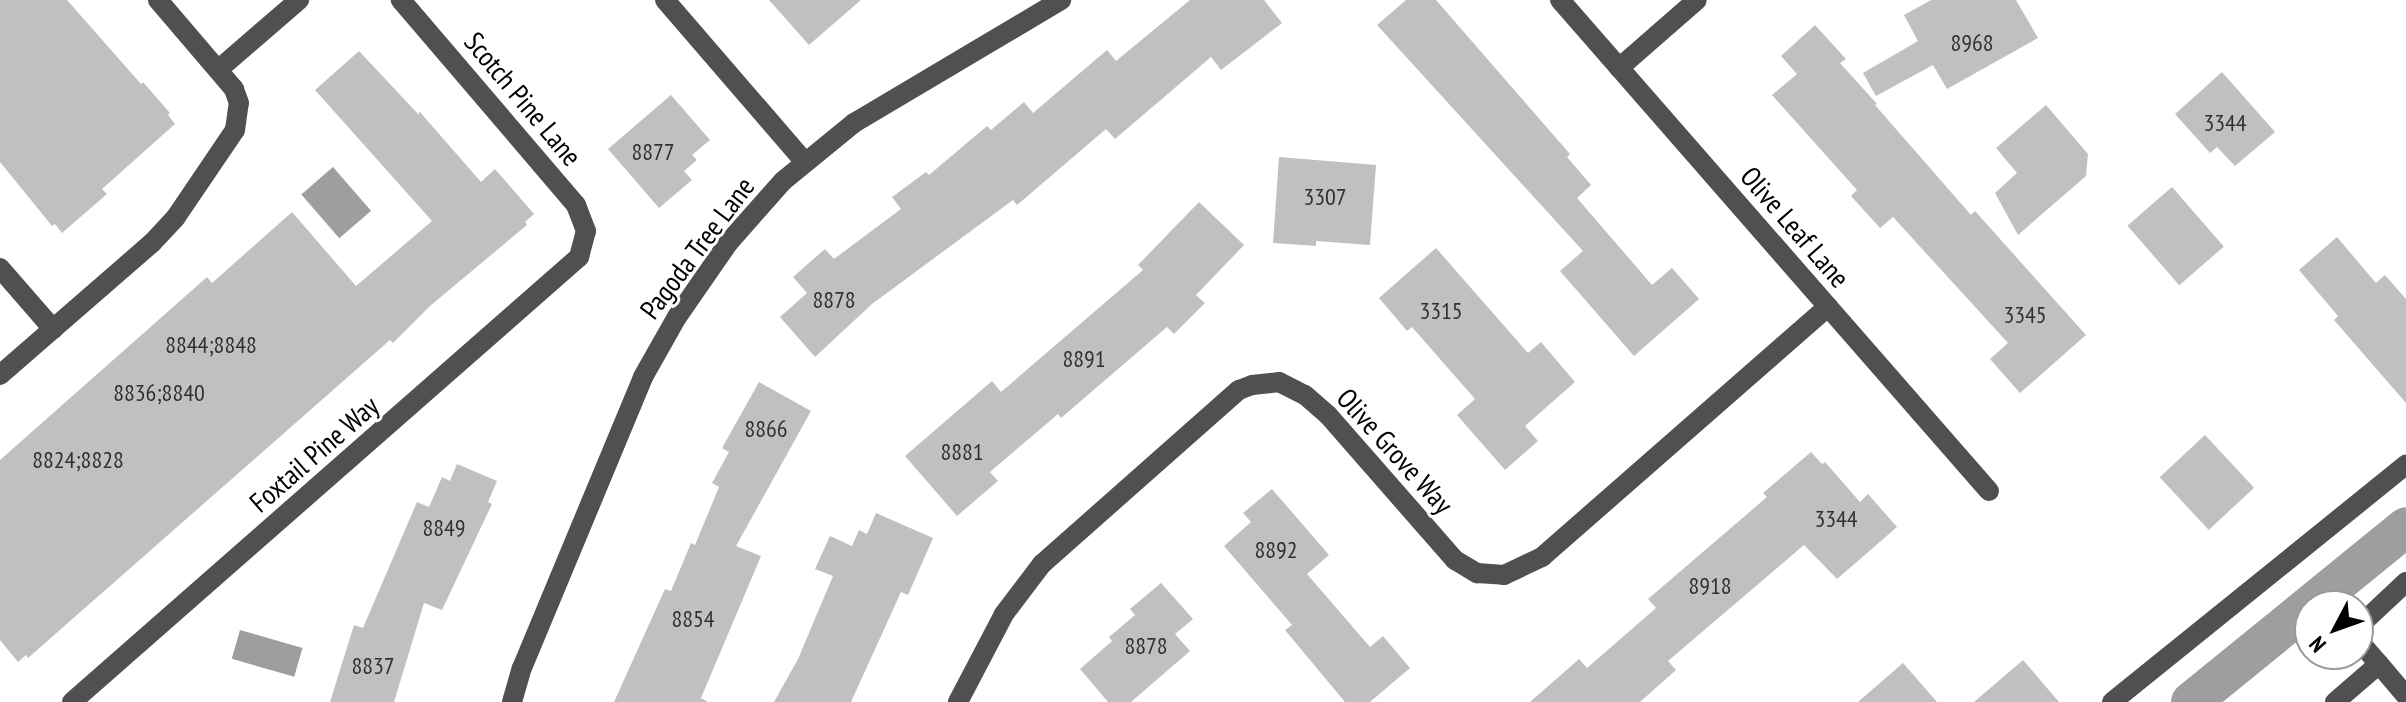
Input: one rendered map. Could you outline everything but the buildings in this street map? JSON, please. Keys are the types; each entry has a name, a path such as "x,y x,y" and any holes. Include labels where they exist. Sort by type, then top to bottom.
{"street":[{"path":"0,375 159,236 229,143 239,117 239,103 234,89 158,0"},
{"path":"219,69 299,0"},
{"name":"Scotch Pine Lane","path":"401,0 576,205 583,217 585,243"},
{"path":"665,0 805,162"},
{"name":"Pagoda Tree Lane","path":"512,702 522,668 659,346 729,242 805,162 880,106 1061,0"},
{"name":"Olive Leaf Lane","path":"1560,0 1989,491"},
{"path":"1619,68 1697,0"},
{"name":"Foxtail Pine Way","path":"72,702 561,275 579,257 585,243"},
{"path":"0,268 53,329"},
{"name":"Olive Grove Way","path":"958,702 1004,614 1042,564 1239,390 1279,382 1305,395 1328,415 1455,560 1477,573 1504,575 1542,557 1828,307"},
{"path":"2112,702 2406,465"},
{"path":"2374,612 2406,582"},
{"path":"2374,658 2406,696"},
{"path":"2335,702 2379,664"}],"shaded area":[{"path":"333,167 371,211 339,238 301,195"},
{"path":"240,630 302,648 294,677 232,659"}],"waterway":[{"path":"2191,702 2406,527"}]}
